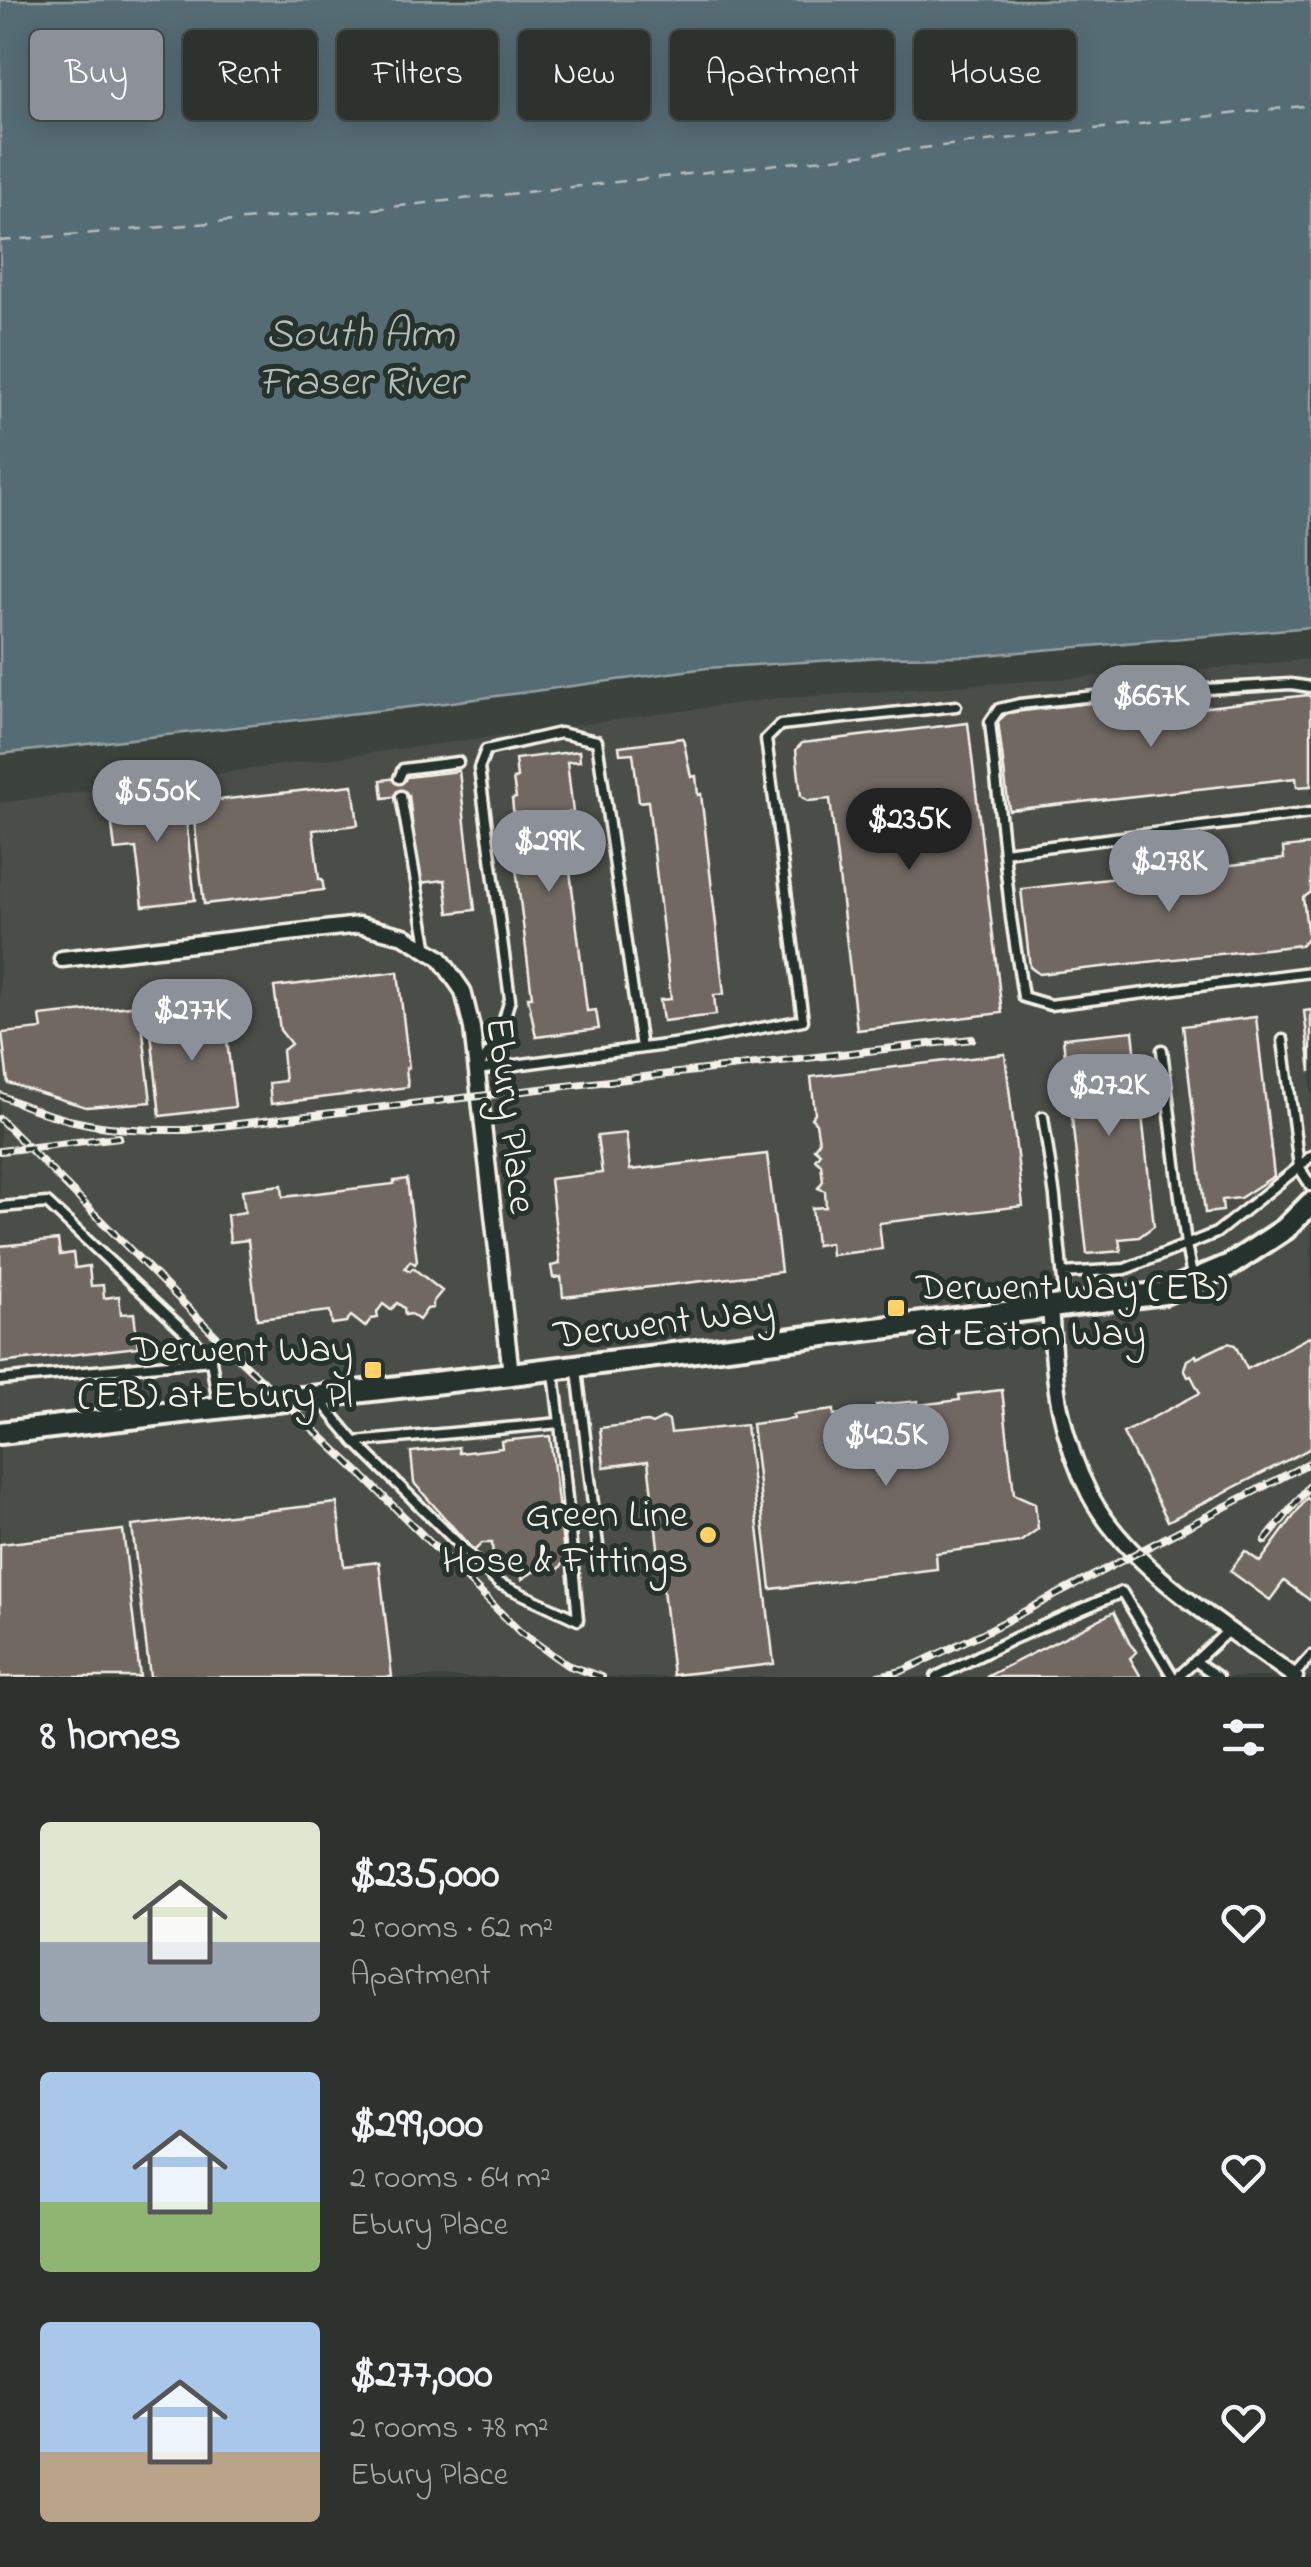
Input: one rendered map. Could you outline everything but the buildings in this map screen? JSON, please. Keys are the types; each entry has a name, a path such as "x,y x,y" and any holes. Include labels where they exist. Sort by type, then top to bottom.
{"street":[{"name":"Ebury Place","path":"62,959 358,926 404,936 440,958 463,990 472,1028 511,1374"},
{"name":"Derwent Way","path":"0,1434 1164,1292 1230,1265 1285,1229 1311,1203"},
{"path":"1058,1307 1059,1405 1091,1496 1135,1554 1165,1582 1294,1677"}],"lane":[{"path":"1311,687 1291,684 1020,704 999,709 990,722 1023,997 1050,1006 1311,972"},
{"path":"476,1070 688,1042 803,1020 766,739 780,725 956,706"},
{"path":"476,1070 498,1040 510,999 480,768 486,750 560,733 597,742 641,1048"},
{"path":"399,778 403,769 458,762"},
{"path":"401,796 428,951"},
{"path":"1004,852 1311,814"},
{"path":"1283,1040 1299,1167 1311,1186"},
{"path":"1162,1050 1193,1280"},
{"path":"1043,1117 1063,1273 1058,1307"},
{"path":"1063,1273 1125,1269 1216,1234 1311,1156"},
{"path":"0,1208 47,1202 211,1360 218,1408"},
{"path":"0,1380 211,1360"},
{"path":"576,1366 599,1554"},
{"path":"317,1396 355,1442 498,1582 578,1620 553,1369"},
{"path":"355,1442 560,1423"},
{"path":"936,1677 1122,1592 1176,1677 1230,1630"},
{"path":"1294,1677 1311,1656"},
{"path":"1196,1661 1218,1677"}],"shaded area":[{"path":"1311,659 1311,1677 0,1677 0,803 771,699"}],"water":[{"name":"South Arm Fraser River","path":"0,0 1311,0 1311,627 974,656 883,657 707,668 445,703 0,754"}],"ferry route":[{"path":"0,241 373,209 1311,105"}],"railway":[{"path":"0,1095 69,1120 136,1129 186,1130 972,1039"},
{"path":"0,1119 520,1632 567,1665 602,1677"},
{"path":"0,1151 119,1137"},
{"path":"874,1677 902,1671 987,1631 1311,1462"},
{"path":"1265,1541 1311,1484"}],"place":[{"name":"Derwent Way (EB) at Eaton Way","path":"896,1308"},
{"name":"Derwent Way (EB) at Ebury Pl","path":"373,1370"},
{"name":"Green Line Hose & Fittings","path":"708,1535"}]}
